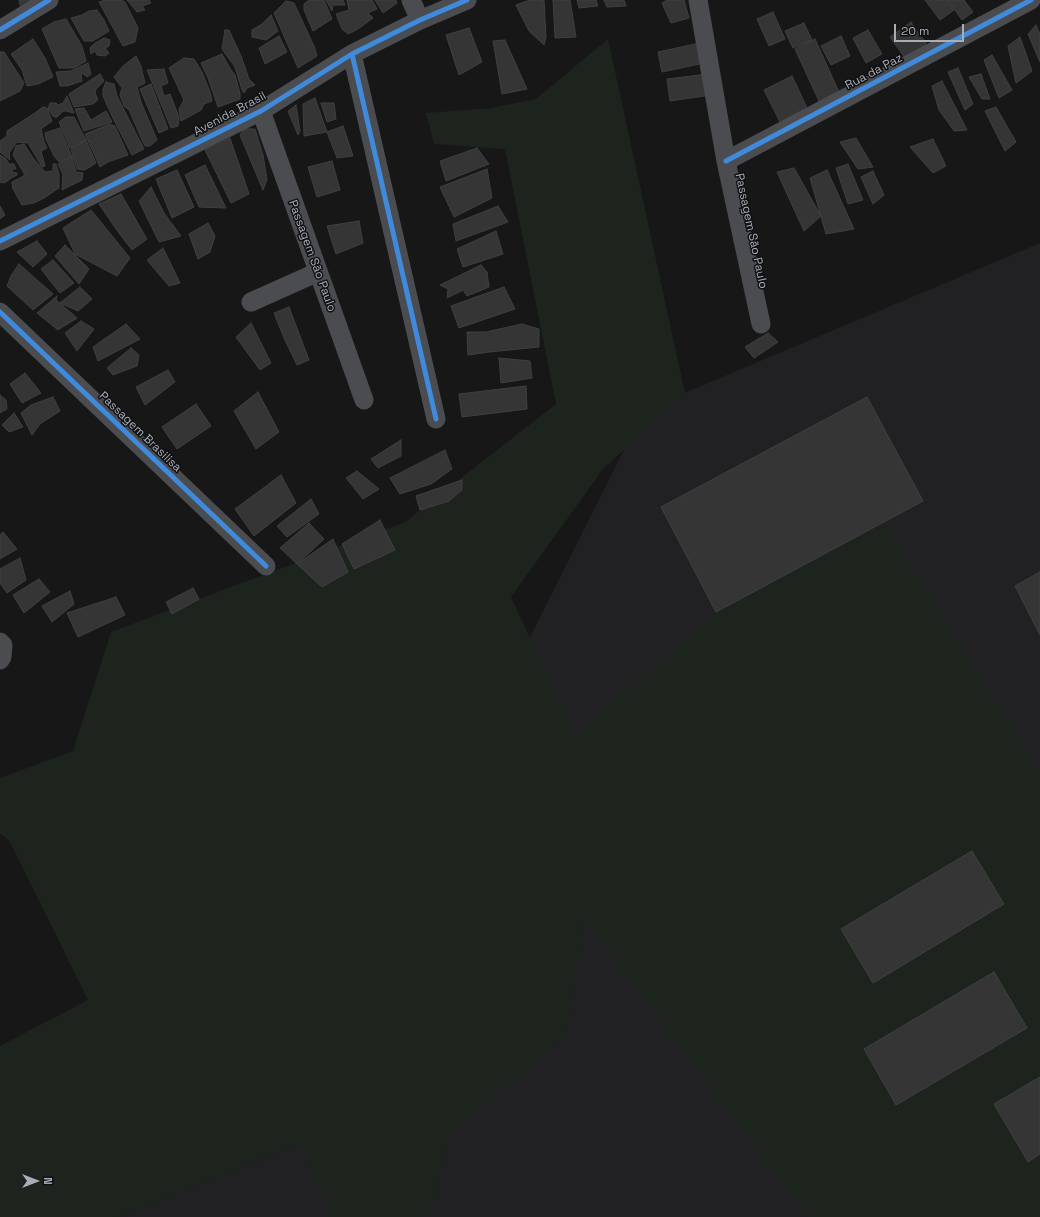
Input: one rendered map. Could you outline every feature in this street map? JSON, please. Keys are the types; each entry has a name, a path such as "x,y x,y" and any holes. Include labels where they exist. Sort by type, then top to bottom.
{"street":[{"path":"0,30 49,0"},
{"path":"411,0 420,20"},
{"name":"Avenida Brasil","path":"0,241 261,111 352,54 420,20 467,0"},
{"name":"Passagem São Paulo","path":"698,0 726,161 761,324"},
{"name":"Rua da Paz","path":"726,161 1031,0"},
{"path":"352,54 436,419"},
{"name":"Passagem São Paulo","path":"261,111 364,400"},
{"path":"251,302 318,272"},
{"name":"Passagem Brasilisa","path":"0,312 266,566"},
{"path":"0,642 3,645 2,657 0,660"}],"shaded area":[{"path":"608,39 685,393 603,469 511,597 575,735 716,612 884,522 1040,773 1040,1217 808,1217 584,919 566,1036 450,1133 431,1209 419,1217 332,1217 301,1143 119,1217 0,1217 0,1046 88,1000 9,840 0,834 0,778 73,751 111,632 405,522 556,404 505,149 434,144 426,113 491,108 536,99"},
{"path":"1040,243 1040,1217 100,1217 301,1093 644,410"}],"building":[{"path":"19,0 33,0 21,9"},
{"path":"105,0 121,0 125,2 138,28 135,42 123,46 99,2"},
{"path":"127,0 149,0 151,3 142,6 145,10 137,12"},
{"path":"309,0 324,0 332,19 313,31 304,10 304,4"},
{"path":"326,0 343,0 345,5 333,5 332,11"},
{"path":"347,0 372,0 377,9 368,13 373,18 348,34 342,29 336,14 349,10"},
{"path":"375,0 396,0 397,3 383,13"},
{"path":"530,0 544,0 546,37 544,45 529,31 516,5"},
{"path":"553,0 570,0 576,37 555,38"},
{"path":"577,0 596,0 598,6 579,8"},
{"path":"604,0 624,0 626,6 607,7"},
{"path":"667,0 684,0 689,18 671,23 662,3"},
{"path":"925,0 947,0 954,10 940,20"},
{"path":"948,0 964,0 973,12 962,20"},
{"path":"286,1 294,3 314,46 317,56 298,68 274,13"},
{"path":"97,10 109,31 93,41 84,41 71,18 89,11"},
{"path":"773,12 785,39 769,46 757,19"},
{"path":"271,15 278,31 266,40 252,37 252,30 262,24"},
{"path":"66,19 82,46 86,61 74,68 59,68 42,29 54,22"},
{"path":"911,22 928,46 907,61 890,37"},
{"path":"804,23 812,40 793,48 785,31"},
{"path":"1036,25 1040,34 1040,62 1028,34"},
{"path":"469,28 482,62 459,75 446,35"},
{"path":"225,30 229,30 241,56 249,79 255,85 247,88 244,93 235,67 222,49"},
{"path":"868,30 882,54 866,63 853,38"},
{"path":"279,36 287,52 265,64 259,48"},
{"path":"841,36 850,56 831,65 821,46"},
{"path":"1020,37 1032,71 1016,83 1008,46"},
{"path":"104,38 110,40 109,46 105,48 109,53 105,56 97,55 95,51 91,54 90,48"},
{"path":"33,39 45,58 53,77 38,84 27,86 22,70 11,54"},
{"path":"815,39 839,92 819,101 795,49"},
{"path":"505,40 527,89 502,94 493,41"},
{"path":"700,43 704,63 662,72 658,52"},
{"path":"0,52 4,52 24,83 20,91 0,101"},
{"path":"222,54 235,75 240,93 240,99 218,107 201,63"},
{"path":"992,55 1012,90 999,98 984,60"},
{"path":"136,56 141,66 145,83 137,87 141,102 157,140 150,146 145,146 129,110 124,106 120,95 122,88 114,77 123,66"},
{"path":"184,58 194,59 202,72 212,101 204,104 201,110 181,121 179,109 184,100 169,68"},
{"path":"88,63 91,74 87,77 82,73 82,81 67,86 60,86 56,72 71,71"},
{"path":"958,68 973,104 965,110 948,72"},
{"path":"164,69 168,83 161,86 164,96 170,94 179,117 178,126 171,128 147,70"},
{"path":"100,74 104,81 96,89 95,93 98,100 93,104 74,107 69,94"},
{"path":"708,74 711,95 670,101 667,79"},
{"path":"981,74 990,99 982,99 969,77"},
{"path":"792,76 809,112 782,126 764,90"},
{"path":"942,81 967,130 954,131 939,110 932,86"},
{"path":"106,82 114,84 117,96 144,149 132,155 103,96 103,89"},
{"path":"151,84 168,129 159,133 140,89"},
{"path":"67,96 74,113 63,111 57,117 54,117 48,109 50,103 56,103 58,105 63,103"},
{"path":"315,98 327,132 304,136 303,104"},
{"path":"321,103 334,103 336,119 327,122"},
{"path":"296,105 300,131 298,135 288,111"},
{"path":"43,107 47,108 52,121 41,129 47,148 41,151 45,166 42,167 28,143 17,142 9,153 10,160 0,152 0,141 7,136 7,131"},
{"path":"996,107 1016,142 1005,151 985,111"},
{"path":"84,108 91,120 106,111 112,122 84,131 75,109"},
{"path":"66,117 74,117 86,140 70,148 59,122"},
{"path":"110,124 115,126 128,155 108,162 100,167 85,134"},
{"path":"343,126 353,156 337,158 327,132"},
{"path":"60,128 72,157 59,162 54,156 46,139 45,133"},
{"path":"244,129 255,129 263,155 267,180 263,190 240,135"},
{"path":"230,138 249,194 231,203 205,150"},
{"path":"856,138 873,167 858,169 840,142"},
{"path":"933,139 946,166 933,173 910,147"},
{"path":"86,140 96,163 84,170 77,169 71,149"},
{"path":"24,144 45,172 53,171 53,164 56,164 59,174 59,188 34,203 22,205 13,189 12,182 24,176 24,173 13,155 16,146"},
{"path":"477,148 489,164 446,181 440,161"},
{"path":"0,155 5,158 9,164 14,164 16,169 12,169 12,172 17,173 17,175 6,182 1,183 0,181"},
{"path":"72,157 76,172 83,173 82,180 62,190 63,174 58,164"},
{"path":"332,161 340,190 317,197 308,167"},
{"path":"848,164 863,200 848,204 836,168"},
{"path":"205,165 226,208 199,207 185,175"},
{"path":"794,168 821,216 804,231 777,172"},
{"path":"487,169 492,198 454,217 440,187"},
{"path":"177,170 194,207 172,218 156,179"},
{"path":"827,170 854,229 826,234 810,178"},
{"path":"873,171 884,195 873,204 861,177"},
{"path":"151,187 164,213 181,236 159,242 139,201"},
{"path":"121,194 147,239 132,250 99,204"},
{"path":"0,206 5,215 0,219"},
{"path":"498,206 508,222 456,241 453,224"},
{"path":"91,210 130,258 117,276 75,254 63,228"},
{"path":"359,221 363,243 336,254 327,226"},
{"path":"208,223 215,236 210,252 198,259 189,234"},
{"path":"496,231 503,254 463,267 457,249"},
{"path":"37,241 47,254 33,267 17,252"},
{"path":"65,245 89,269 79,284 55,256"},
{"path":"163,248 180,283 169,286 147,260"},
{"path":"53,260 74,283 60,293 41,269"},
{"path":"19,264 53,294 33,310 7,286 11,276"},
{"path":"481,265 487,272 489,287 467,296 463,290 447,298 448,289 440,285"},
{"path":"80,287 92,299 78,311 60,303"},
{"path":"504,287 515,309 459,328 451,306"},
{"path":"57,296 56,300 77,318 58,330 37,313"},
{"path":"289,307 309,360 297,365 274,313"},
{"path":"81,321 94,329 77,351 65,333"},
{"path":"251,323 271,363 260,370 236,337"},
{"path":"126,324 140,339 98,361 93,347"},
{"path":"522,324 539,329 539,347 468,355 467,332 486,332"},
{"path":"768,333 778,342 754,358 745,347"},
{"path":"131,348 139,355 137,366 113,375 107,368"},
{"path":"499,358 530,361 532,378 501,383"},
{"path":"168,370 175,382 145,405 136,387"},
{"path":"25,373 41,393 22,403 10,384"},
{"path":"526,386 527,409 462,417 459,394"},
{"path":"258,392 279,432 256,449 234,411"},
{"path":"0,395 6,400 7,409 0,413"},
{"path":"53,397 60,411 40,424 32,435 21,413 31,405"},
{"path":"867,397 923,501 716,612 661,507"},
{"path":"196,404 211,426 177,449 162,427"},
{"path":"14,413 23,427 9,432 2,425"},
{"path":"401,440 401,456 378,468 371,459"},
{"path":"445,450 452,469 431,484 400,494 390,478"},
{"path":"357,471 379,489 363,499 346,478"},
{"path":"281,475 296,503 254,536 235,509"},
{"path":"462,480 462,490 449,501 420,510 416,496"},
{"path":"311,499 319,514 287,537 277,526"},
{"path":"380,520 395,550 354,569 342,544"},
{"path":"309,523 324,539 297,564 280,548"},
{"path":"3,532 17,549 0,559 0,535"},
{"path":"333,539 348,572 322,587 297,564"},
{"path":"20,558 26,580 7,593 0,583 0,569"},
{"path":"1040,572 1040,635 1015,586"},
{"path":"39,579 50,592 24,613 13,595"},
{"path":"193,588 199,599 172,614 166,602"},
{"path":"70,591 74,604 52,622 42,606"},
{"path":"116,597 125,615 78,637 67,613"},
{"path":"972,851 1004,904 873,983 841,929"},
{"path":"994,972 1027,1028 896,1105 864,1049"},
{"path":"1040,1077 1040,1154 1028,1162 994,1104"}],"cycle path":[{"path":"0,30 49,0"},
{"path":"0,241 261,111 352,54 420,20 467,0"},
{"path":"726,161 1031,0"},
{"path":"352,54 436,419"},
{"path":"0,312 266,566"}]}
